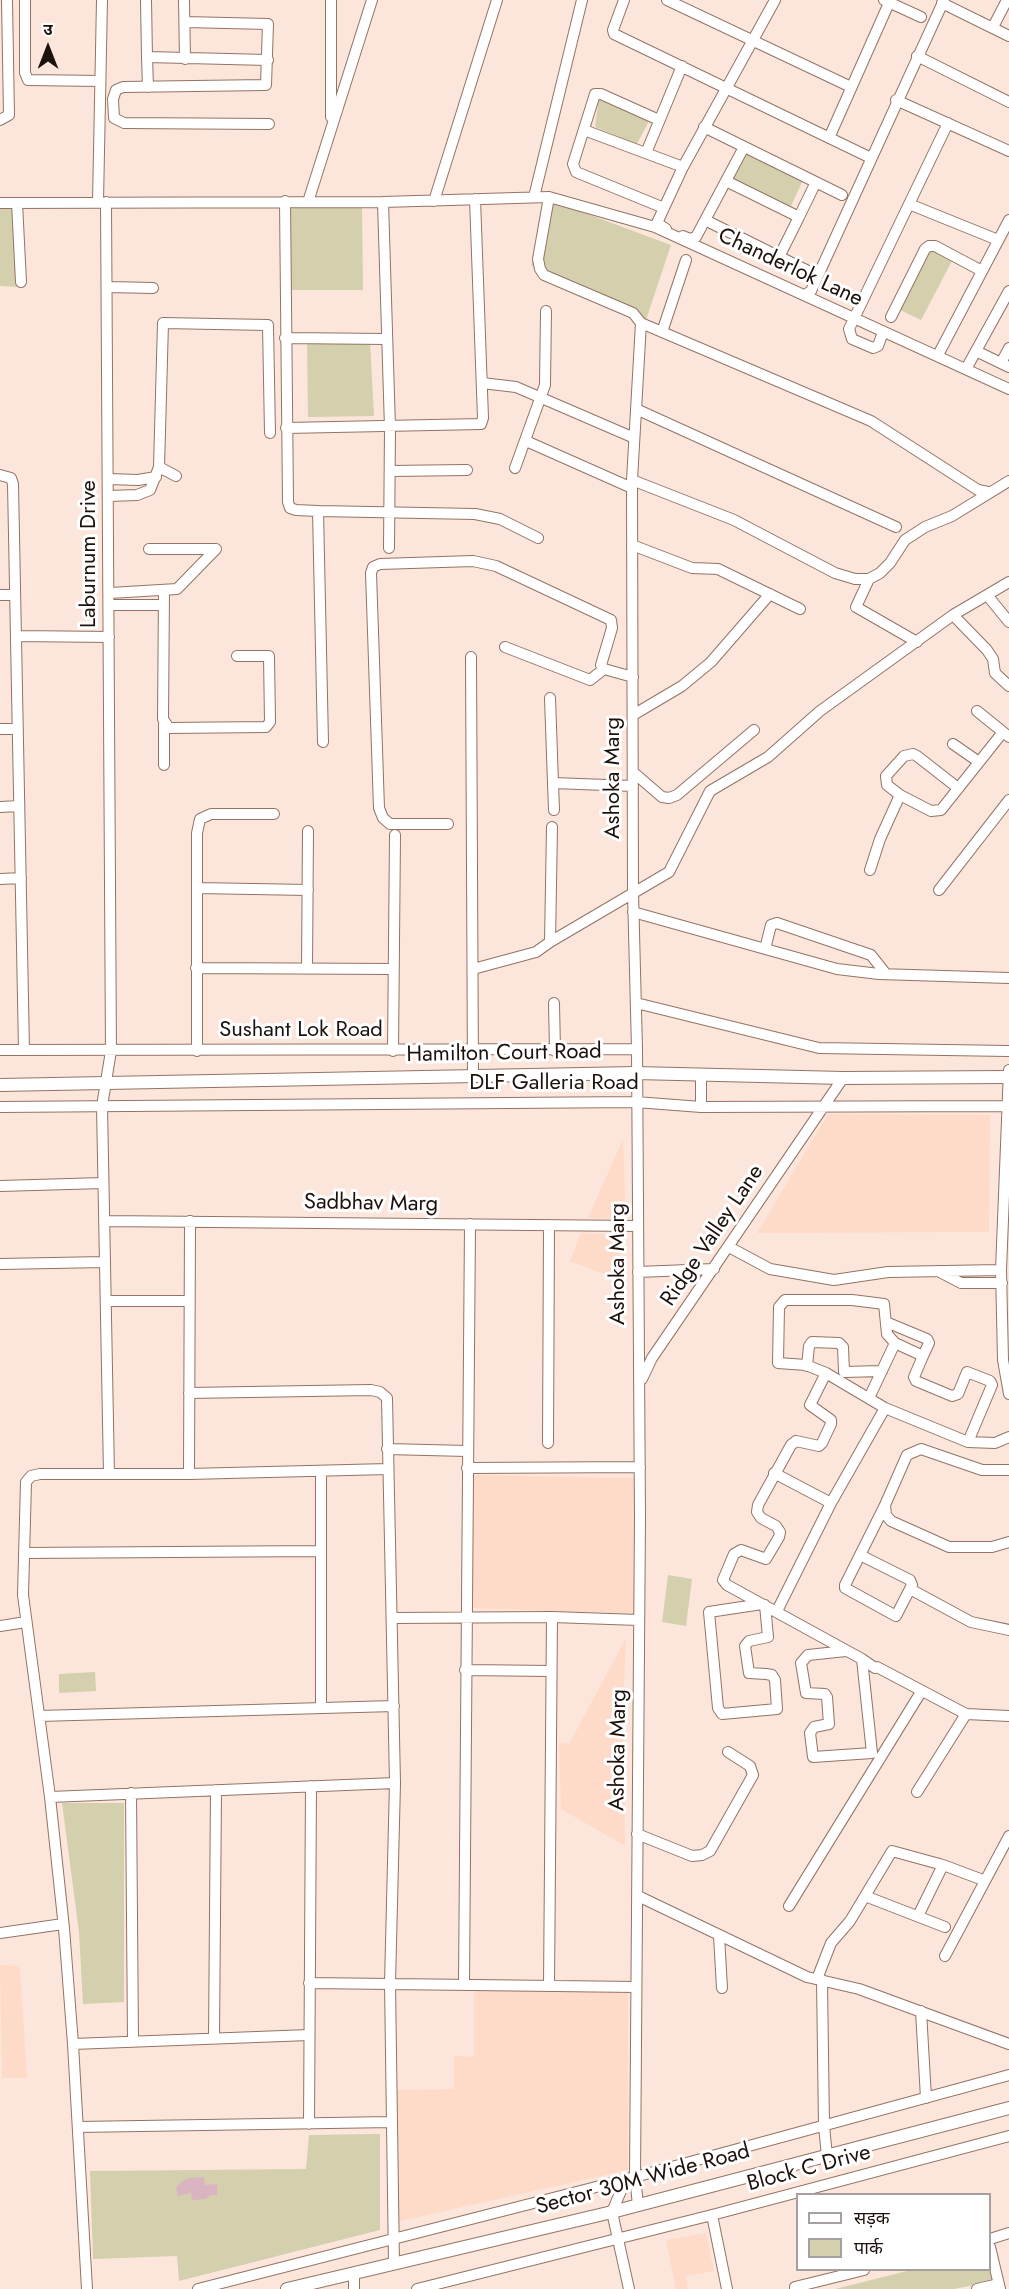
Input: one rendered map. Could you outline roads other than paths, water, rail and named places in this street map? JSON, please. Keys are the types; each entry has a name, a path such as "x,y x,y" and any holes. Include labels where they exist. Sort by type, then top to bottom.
{"main road":[{"name":"Hamilton Court Road","path":"0,1085 636,1073 843,1078 1009,1075"},
{"name":"Sector 30M Wide Road","path":"287,2289 612,2212 1009,2108"}],"street":[{"path":"25,0 25,73 28,80 100,81"},
{"name":"Laburnum Drive","path":"102,0 100,81 102,202 108,287 111,1051 102,1106 109,1474"},
{"path":"146,0 148,87"},
{"path":"184,0 185,59"},
{"path":"330,132 331,0"},
{"path":"0,203 308,202 372,0"},
{"path":"434,201 497,0"},
{"path":"534,197 582,0"},
{"path":"624,0 613,30 614,34 872,158"},
{"path":"667,0 753,43 851,87"},
{"path":"993,27 1007,0"},
{"path":"744,147 696,237 690,239 660,227 657,223 683,167 753,43 773,1"},
{"path":"829,138 886,2 921,17"},
{"path":"805,295 811,291 896,100 943,2 1009,36"},
{"path":"0,120 9,115 4,76 5,7"},
{"path":"185,22 268,24 267,83 263,86 123,87 116,90 114,118 124,123 268,124"},
{"path":"917,56 1009,102"},
{"path":"147,57 268,60"},
{"path":"646,153 681,66"},
{"path":"659,120 601,94 596,94 573,164 576,172 664,208"},
{"path":"896,100 1009,151"},
{"path":"883,332 878,346 867,348 852,339 849,334 948,123"},
{"path":"704,127 842,195"},
{"path":"584,130 683,167"},
{"path":"726,181 799,217"},
{"path":"779,257 816,182"},
{"path":"549,197 538,259 544,275 633,314 641,323 871,421 978,490 988,492"},
{"name":"Chanderlok Lane","path":"308,202 549,197 655,227 799,295 805,295 1009,389"},
{"path":"286,428 390,428 481,424 482,383 475,199"},
{"path":"285,201 286,428 290,508 318,512 486,515 538,537"},
{"path":"383,202 390,428 389,548"},
{"path":"17,203 21,282"},
{"path":"909,204 998,240"},
{"path":"705,220 810,272"},
{"path":"938,355 1009,220"},
{"path":"891,316 925,249 929,246 935,246 982,271"},
{"path":"662,332 686,260"},
{"path":"108,287 153,288"},
{"path":"966,369 1009,291"},
{"path":"515,468 542,399 547,368 546,311"},
{"path":"109,496 137,495 150,490 158,472 162,326 169,321 268,325 270,434"},
{"name":"Ashoka Marg","path":"638,2205 631,2178 638,1896 640,1467 637,1049 633,912 632,437 641,323"},
{"path":"285,338 387,339"},
{"path":"976,351 1005,365 1009,348"},
{"path":"482,383 507,384 632,437"},
{"path":"636,409 896,527"},
{"path":"526,441 632,484 734,520 835,573 855,579 869,579"},
{"path":"390,471 467,470"},
{"path":"109,479 138,480 158,472 176,476"},
{"path":"0,475 10,478 13,484 14,595 18,636 24,1050"},
{"path":"917,642 856,607 869,579 890,563 905,540 926,527 952,516 1009,481"},
{"path":"318,512 323,742"},
{"path":"632,545 692,568 718,569 800,609"},
{"path":"110,593 177,589 216,549 149,549"},
{"path":"448,824 390,824 383,818 379,808 371,573 374,567 380,564 473,561 496,566 611,620 612,628 601,661 604,669"},
{"path":"473,969 536,952 669,872 710,791 768,757 820,711 953,615 1009,582"},
{"path":"164,590 164,765"},
{"path":"633,716 682,686 711,662 770,594"},
{"path":"0,595 14,595"},
{"path":"987,595 1009,622"},
{"path":"110,605 164,605"},
{"path":"953,615 987,650 993,659 995,674 1009,686"},
{"path":"18,636 109,637"},
{"path":"505,646 590,680 604,669"},
{"path":"164,724 174,730 266,727 270,722 268,656 237,656"},
{"path":"471,657 473,1076"},
{"path":"604,669 633,677"},
{"path":"550,698 554,810"},
{"path":"958,788 917,756 908,754 892,769 885,781 900,795 936,811 941,810 979,762 1006,735 977,711"},
{"path":"0,729 18,729"},
{"path":"633,772 662,797 669,798 677,795 754,730"},
{"path":"954,744 979,762"},
{"path":"554,783 633,786"},
{"path":"870,870 884,828 900,795"},
{"path":"939,890 1009,800"},
{"path":"0,807 20,806"},
{"path":"197,1051 197,888 200,819 211,814 274,814"},
{"path":"550,942 552,827"},
{"path":"307,969 308,831"},
{"path":"393,1051 395,835"},
{"path":"0,879 21,878"},
{"path":"197,888 308,890"},
{"path":"633,912 837,969 886,974 1009,978"},
{"path":"765,949 771,925 777,923 871,955 886,974"},
{"path":"196,968 393,969"},
{"path":"554,1003 555,1051"},
{"path":"636,1003 819,1048 1009,1051"},
{"name":"Sushant Lok Road","path":"0,1050 555,1051 637,1049"},
{"path":"701,1074 701,1107"},
{"path":"1009,1075 1001,1270 1003,1360 1009,1394"},
{"name":"Ridge Valley Lane","path":"639,1388 652,1359 843,1078"},
{"name":"DLF Galleria Road","path":"0,1107 636,1102 701,1107 1006,1106"},
{"path":"0,1186 104,1183"},
{"name":"Sadbhav Marg","path":"104,1221 638,1226"},
{"path":"189,1474 190,1221"},
{"path":"464,1984 465,1616 470,1224"},
{"path":"548,1443 549,1225"},
{"path":"729,1247 770,1269 834,1280 888,1272 1001,1270"},
{"path":"0,1264 105,1262"},
{"path":"638,1272 714,1269"},
{"path":"938,1271 961,1283 1002,1283"},
{"path":"923,1356 888,1338 886,1309 879,1302 785,1300 779,1306 778,1363 807,1366 826,1373 885,1408 968,1442 995,1443 1009,1437"},
{"path":"106,1301 189,1301"},
{"path":"886,1322 927,1339 929,1343 915,1379 952,1396 958,1394 967,1372 992,1383 968,1442"},
{"path":"807,1366 809,1346 812,1342 839,1343 843,1347 844,1372 882,1371"},
{"path":"869,1398 895,1343"},
{"path":"826,1373 810,1405 831,1420 822,1443 819,1446 796,1441 774,1473 757,1512 761,1518 776,1526 780,1532 779,1537 766,1559 741,1550 734,1554 723,1580 862,1659 877,1663 876,1667 921,1692 966,1714 1009,1716"},
{"path":"189,1393 380,1392 387,1398 389,1406 387,1449 395,1783 390,1983 394,2264"},
{"path":"777,1611 831,1503 885,1408"},
{"path":"986,1442 994,1435 1009,1430"},
{"path":"387,1449 467,1451"},
{"path":"860,1555 910,1580 910,1588 895,1616 844,1588 907,1455 921,1449 982,1470 1009,1470"},
{"path":"467,1468 640,1467"},
{"path":"87,2289 73,2044 63,1924 50,1797 26,1622 24,1552 26,1482 30,1476 40,1473 189,1474 388,1469"},
{"path":"321,1471 321,1708"},
{"path":"774,1473 831,1503"},
{"path":"885,1504 886,1515 891,1521 950,1547 992,1547 1009,1542"},
{"path":"24,1552 321,1551"},
{"path":"910,1588 971,1622 1009,1630"},
{"path":"764,1605 768,1637 749,1641 745,1646 749,1673 772,1675 775,1680 777,1709 722,1714 718,1708 709,1612 764,1605"},
{"path":"392,1618 465,1616 639,1620"},
{"path":"549,1986 552,1617"},
{"path":"0,1626 26,1622"},
{"path":"846,1650 808,1655 801,1663 806,1693 825,1694 827,1697 829,1724 814,1727 810,1733 813,1757 819,1759 872,1753 862,1659"},
{"path":"465,1670 551,1671"},
{"path":"789,1906 921,1692"},
{"path":"39,1716 394,1706"},
{"path":"917,1792 966,1714"},
{"path":"638,1834 692,1856 702,1856 710,1851 753,1775 750,1767 728,1752"},
{"path":"50,1797 395,1783"},
{"path":"309,2124 311,1786"},
{"path":"214,2038 216,1790"},
{"path":"131,1793 133,2041"},
{"path":"945,1956 983,1880 1009,1836"},
{"path":"827,2156 824,2126 820,1979 831,1943 850,1921 892,1851 943,1865 983,1880"},
{"path":"918,1916 943,1865"},
{"path":"638,1896 770,1961 820,1979 859,1989 1009,2044"},
{"path":"865,1896 945,1927"},
{"path":"0,1933 63,1924"},
{"path":"719,1936 722,1988"},
{"path":"309,1983 636,1987"},
{"path":"921,2011 926,2098"},
{"path":"73,2044 309,2035"},
{"path":"198,2289 631,2178 1009,2075"},
{"path":"78,2127 392,2122"},
{"name":"Block C Drive","path":"417,2289 712,2215 1009,2136"},
{"path":"629,2289 612,2212 631,2178"},
{"path":"712,2215 727,2289"},
{"path":"991,2239 1009,2233"},
{"path":"977,2289 999,2286 991,2251"},
{"path":"792,2288 860,2271"},
{"path":"354,2273 354,2289"}]}
